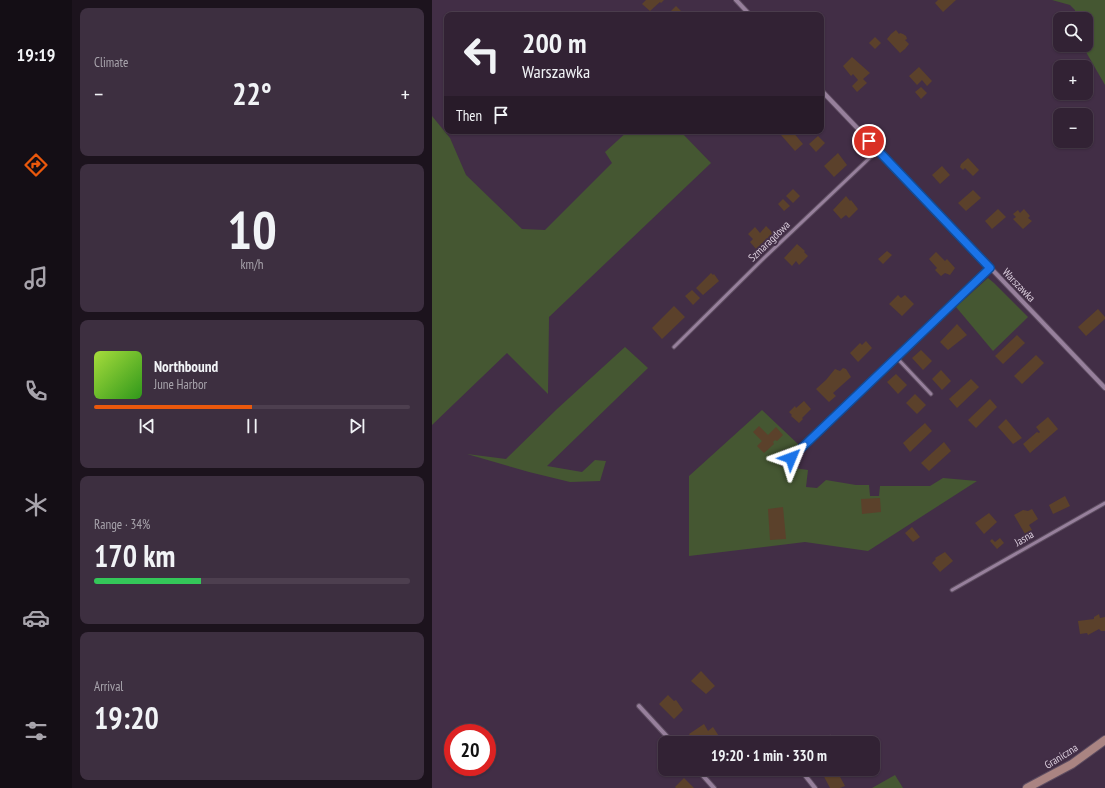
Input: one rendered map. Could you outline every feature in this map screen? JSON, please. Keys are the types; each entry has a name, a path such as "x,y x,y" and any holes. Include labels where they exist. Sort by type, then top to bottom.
{"street":[{"path":"736,0 747,12"},
{"name":"Warszawka","path":"824,93 1105,388"},
{"path":"639,706 667,736"},
{"name":"Graniczna","path":"1027,788 1072,764 1105,740"},
{"path":"703,776 714,788"},
{"path":"806,776 815,788"}],"lane":[{"name":"Szmaragdowa","path":"674,347 764,258 878,150"},
{"path":"791,458 990,268"},
{"path":"897,358 931,394"},
{"name":"Jasna","path":"952,590 1105,503"}],"green space":[{"path":"1052,0 1105,0 1105,85 1093,64 1093,60 1091,60 1086,52 1093,52 1093,12 1075,12 1070,5"},
{"path":"432,116 444,131 444,134 447,134 450,138 466,175 522,229 545,230 612,163 605,152 625,134 683,134 711,163 549,317 548,394 507,353 432,425"},
{"path":"988,278 1028,317 993,351 956,307"},
{"path":"625,347 648,368 547,466 582,472 595,460 606,461 600,481 570,482 467,454 506,459 557,409"},
{"path":"762,410 799,445 795,449 782,450 780,466 808,470 806,487 817,488 826,480 856,485 869,485 870,496 879,496 880,486 930,486 943,478 977,481 868,551 805,542 689,556 689,476"},
{"path":"895,775 903,788 872,788"}],"building":[{"path":"646,0 664,0 650,11 642,4"},
{"path":"938,0 956,0 943,12 935,3"},
{"path":"676,6 682,12 670,12"},
{"path":"896,30 899,34 900,33 906,36 907,39 905,40 909,44 900,53 887,39"},
{"path":"875,37 881,43 875,49 869,43"},
{"path":"852,57 870,73 863,79 867,83 857,92 852,86 858,80 853,74 851,76 843,66"},
{"path":"919,67 932,81 927,86 922,80 917,85 909,76"},
{"path":"921,87 927,93 921,99 915,92"},
{"path":"795,134 803,144 795,151 781,135"},
{"path":"818,136 825,143 816,152 809,144"},
{"path":"838,153 847,165 834,177 824,166"},
{"path":"968,158 979,170 973,176 965,168 963,170 960,167 961,164"},
{"path":"942,166 950,175 940,184 932,175"},
{"path":"793,189 800,196 793,203 786,196"},
{"path":"973,190 981,198 966,211 958,203"},
{"path":"846,196 858,209 849,218 846,215 841,219 833,210"},
{"path":"783,199 790,206 784,211 778,204"},
{"path":"998,209 1006,217 992,229 985,221"},
{"path":"1024,209 1030,216 1028,218 1032,221 1023,229 1013,219 1016,217 1013,214 1018,210 1020,213"},
{"path":"766,226 773,233 756,249 750,242 753,239 748,234 755,227 760,233"},
{"path":"797,244 808,256 799,265 796,261 792,266 784,258"},
{"path":"887,251 892,255 883,264 878,259"},
{"path":"936,252 945,261 947,259 955,268 950,275 945,273 941,276 935,270 937,268 929,259"},
{"path":"711,273 713,275 714,274 719,281 703,295 696,288"},
{"path":"692,290 700,298 693,305 685,296"},
{"path":"898,295 901,298 905,295 914,304 902,316 889,304"},
{"path":"674,306 685,317 662,339 652,328"},
{"path":"1098,309 1105,319 1086,336 1078,327"},
{"path":"957,324 967,335 948,350 940,342"},
{"path":"1017,335 1025,343 1003,364 995,356"},
{"path":"866,341 872,348 858,362 850,353 860,343 862,345"},
{"path":"921,350 932,361 923,370 912,358"},
{"path":"1036,355 1044,363 1022,384 1014,376"},
{"path":"843,368 846,369 851,377 833,393 836,396 829,402 816,389 835,369 840,371"},
{"path":"941,370 951,381 942,390 932,379"},
{"path":"896,374 907,385 898,394 887,382"},
{"path":"971,379 979,387 957,408 949,399"},
{"path":"915,394 926,405 917,414 906,403"},
{"path":"990,399 997,407 976,428 968,420"},
{"path":"804,401 811,409 799,423 791,416 792,415 789,412 795,406 796,408"},
{"path":"1048,417 1058,429 1030,453 1023,444 1037,432 1040,432 1036,427"},
{"path":"1006,419 1022,438 1013,444 998,427"},
{"path":"925,423 932,431 910,452 903,443"},
{"path":"759,426 768,435 776,427 783,435 777,441 775,440 773,442 774,444 764,453 757,446 762,441 753,432"},
{"path":"944,442 951,451 929,471 921,463"},
{"path":"1065,496 1070,506 1053,514 1049,505"},
{"path":"880,498 881,512 862,514 861,499"},
{"path":"783,507 786,539 770,540 768,509"},
{"path":"1032,509 1038,519 1029,525 1032,530 1025,534 1014,515 1023,510 1028,511"},
{"path":"989,513 997,522 984,534 975,523"},
{"path":"912,527 920,537 913,542 905,533"},
{"path":"1000,538 1004,543 997,549 990,541 992,539 995,542"},
{"path":"945,552 953,561 940,572 932,563 936,559 935,558"},
{"path":"1099,614 1100,618 1105,617 1105,631 1101,631 1099,629 1088,635 1087,633 1080,634 1078,621 1094,619 1094,617"},
{"path":"701,671 715,686 706,694 691,681"},
{"path":"668,695 674,701 676,700 683,710 674,719 659,704"},
{"path":"704,724 708,731 713,727 719,736 690,736 689,734"},
{"path":"824,776 840,776 845,786 840,788 830,788"},
{"path":"684,778 694,788 676,788 675,787"}],"route":[{"path":"791,458 990,268 869,141"}]}
